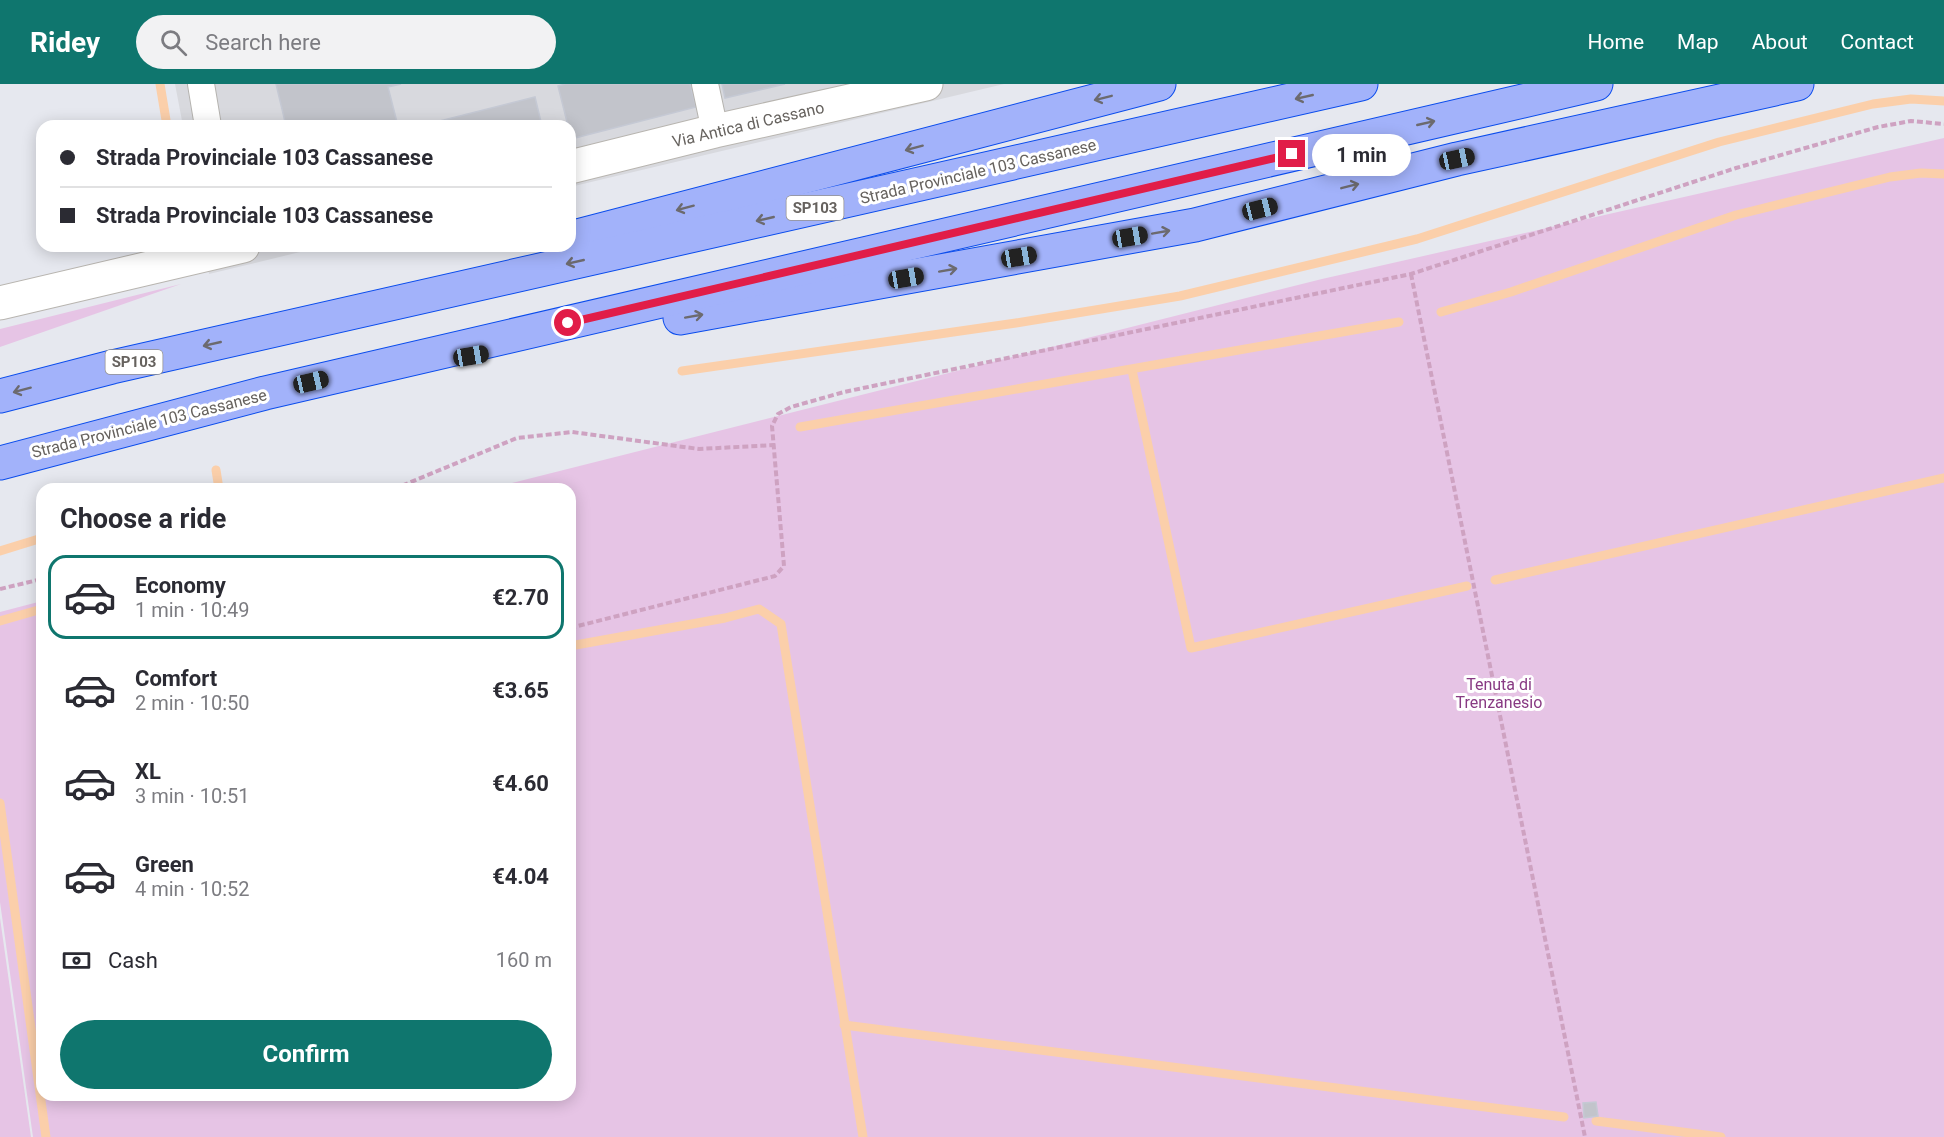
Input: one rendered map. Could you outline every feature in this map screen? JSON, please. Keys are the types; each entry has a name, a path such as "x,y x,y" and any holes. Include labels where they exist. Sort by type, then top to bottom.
{"highway":[{"name":"SP103","path":"576,236 1159,84"},
{"name":"Strada Provinciale 103 Cassanese","path":"0,396 91,372 269,331 1360,84"},
{"name":"Strada Provinciale 103 Cassanese","path":"0,463 265,393 1596,84"},
{"path":"265,393 1195,225 1457,159 1797,84"},
{"name":"SP103","path":"269,331 526,252"}],"main road":[{"name":"Via Antica di Cassano","path":"576,166 715,131 926,84"},
{"path":"0,303 212,252"}],"street":[{"path":"201,84 207,120"},
{"path":"705,84 715,131"}],"path":[{"path":"576,626 775,576 784,566 772,426 778,414 791,406 833,395 1411,274 1736,168 1878,127 1911,121 1944,124"},
{"path":"1411,274 1585,1137"},
{"path":"408,483 517,438 572,432 699,449 775,445"},
{"path":"0,589 36,580"}],"shaded area":[{"path":"175,84 1004,84 576,186 576,120 182,120"},
{"path":"205,252 300,252 209,274"}],"green space":[{"name":"Tenuta di Trenzanesio","path":"1944,138 1944,1137 33,1137 0,902 0,612 36,603 36,1101 576,1101 576,483 512,483 1322,279"},
{"path":"181,284 0,347 0,329"},
{"path":"0,918 31,1137 0,1137"}],"building":[{"path":"276,84 401,84 388,87 396,120 285,120"},
{"path":"565,84 690,84 696,107 576,138 576,120 566,120 558,86"},
{"path":"722,84 785,84 725,98"},
{"path":"535,97 541,120 444,120"},
{"path":"1596,1102 1598,1116 1584,1118 1583,1103"}],"waterway":[{"path":"160,84 166,120"},
{"path":"682,371 1016,323 1180,296 1417,239 1719,142 1873,104 1911,99 1944,101"},
{"path":"1441,312 1511,292 1736,215 1890,177 1921,173 1944,174"},
{"path":"800,427 1399,322"},
{"path":"1132,370 1191,648 1467,586"},
{"path":"216,470 218,483"},
{"path":"1495,580 1944,478"},
{"path":"0,551 36,540"},
{"path":"576,645 725,618 759,609 781,624 863,1137"},
{"path":"0,621 36,611"},
{"path":"0,803 36,1064"},
{"path":"844,1025 1564,1117"},
{"path":"41,1101 46,1137"},
{"path":"1596,1121 1721,1137"}],"route":[{"path":"568,323 1292,154"}]}
